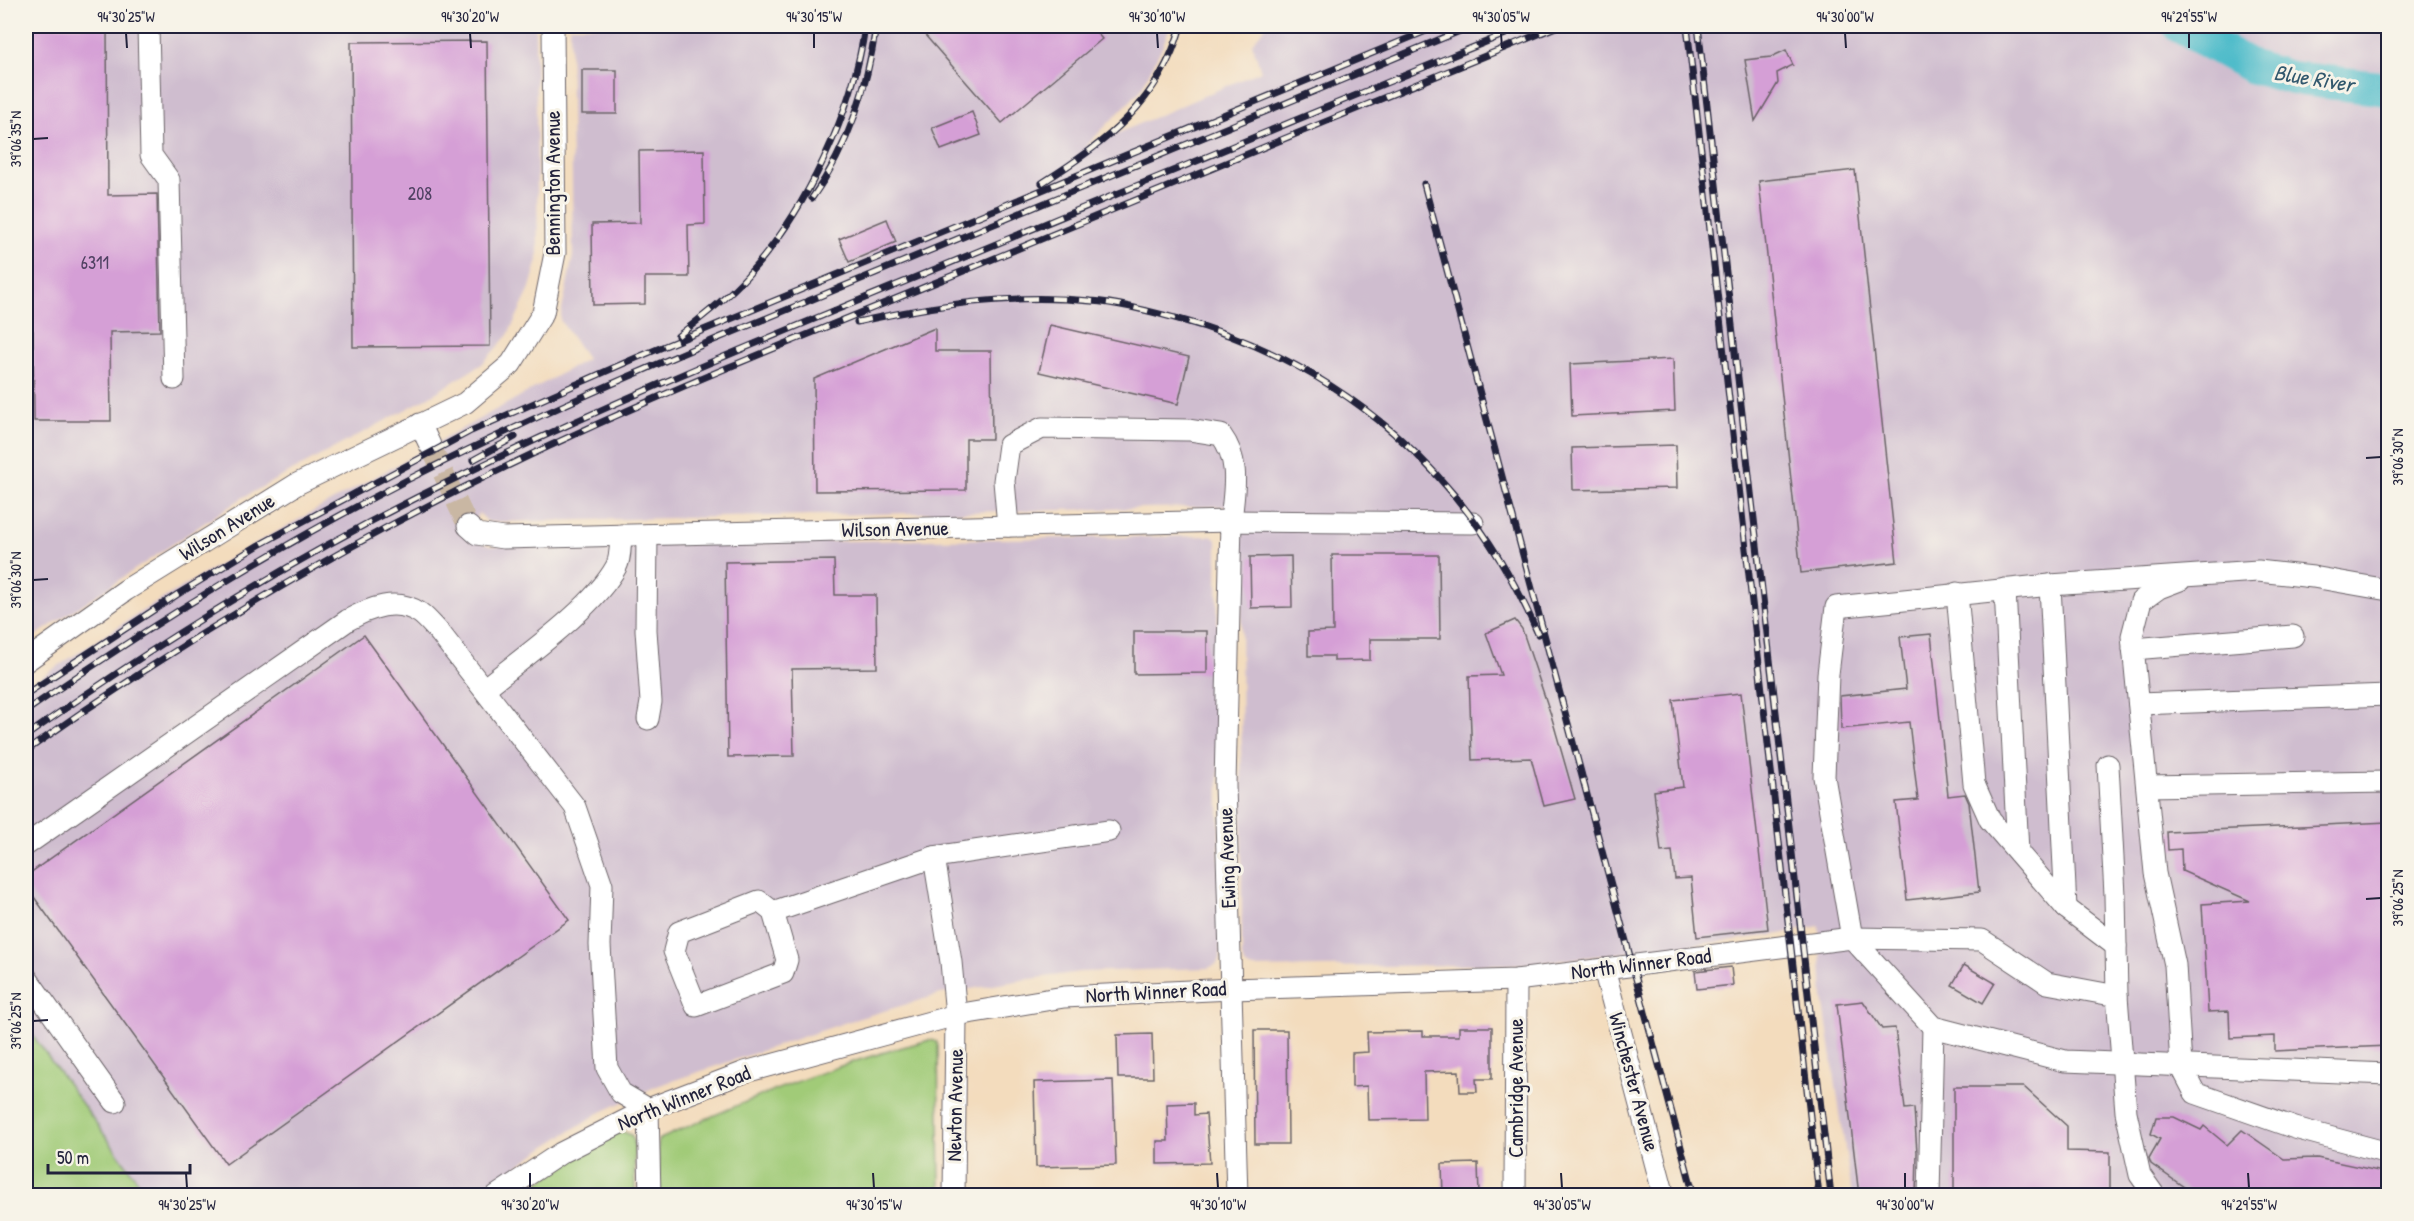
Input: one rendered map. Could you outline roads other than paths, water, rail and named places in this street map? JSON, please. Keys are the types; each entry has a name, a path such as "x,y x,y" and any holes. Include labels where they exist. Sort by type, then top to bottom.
{"street":[{"path":"148,26 151,155 170,180 174,379"},
{"name":"Bennington Avenue","path":"420,424 465,403 511,364 543,313 555,253 553,26"},
{"path":"420,424 430,445"},
{"name":"Wilson Avenue","path":"26,661 126,590 297,484 420,424"},
{"name":"Ewing Avenue","path":"1008,526 1004,481 1009,445 1042,428 1190,430 1221,435 1231,448 1235,478 1231,521 1225,785 1237,1196"},
{"name":"Wilson Avenue","path":"468,526 477,534 488,537 1231,521 1473,523"},
{"path":"483,689 577,613 600,588 616,567 621,535"},
{"path":"647,535 646,630 651,702 648,719"},
{"path":"2388,590 2313,576 2258,571 2005,588 1836,607 1828,674 1824,777 1852,938 1933,1027 2066,1061 2388,1074"},
{"path":"2192,575 2159,588 2141,601 2132,636 2155,873 2175,965 2181,1066 2195,1093 2295,1128 2388,1153"},
{"path":"2050,585 2066,908"},
{"path":"2005,588 2018,852"},
{"path":"1957,593 1974,784 1990,820 2066,908 2116,946"},
{"path":"26,845 348,620 367,609 386,605 403,606 420,613 440,633 575,807 602,885 600,945 607,1068 621,1094 648,1108 650,1196"},
{"path":"2133,649 2293,636"},
{"path":"2139,704 2388,695"},
{"path":"2108,765 2117,996 2126,1112 2140,1175 2155,1196"},
{"path":"2147,786 2388,782"},
{"path":"773,912 934,858 1109,831"},
{"name":"Newton Avenue","path":"934,858 951,962 956,1015 954,1196"},
{"path":"759,901 773,912 787,960 783,973 696,1006 674,951 679,932 759,901"},
{"name":"North Winner Road","path":"496,1196 561,1153 648,1108 745,1072 956,1015 1064,997 1516,980 1852,938 1982,939 2047,983 2117,996"},
{"name":"Winchester Avenue","path":"1604,969 1664,1196"},
{"path":"26,977 115,1101"},
{"name":"Cambridge Avenue","path":"1515,1196 1516,980"},
{"path":"1929,1196 1933,1027"}],"waterway":[{"name":"Blue River","path":"2179,26 2253,67 2292,78 2388,89"}],"tunnel":[{"path":"430,445 468,526"}],"railway":[{"path":"678,336 747,276 768,251 807,192 824,159 850,92 865,26"},
{"path":"812,198 836,158 855,116 862,94 876,26"},
{"path":"1042,183 1108,136 1144,99 1159,77 1181,26"},
{"path":"26,694 178,594 259,545 471,431 636,358 1438,26"},
{"path":"26,711 118,649 260,561 357,506 484,442 721,337 1472,26"},
{"path":"26,736 120,671 217,609 367,523 482,465 741,349 1525,26"},
{"path":"26,751 159,662 295,578 507,466 724,369 1558,26"},
{"path":"1687,26 1819,1196"},
{"path":"1698,26 1831,1196"},
{"path":"1424,184 1694,1196"},
{"path":"857,322 915,310 973,302 1032,299 1091,301 1123,305 1175,318 1236,338 1293,364 1346,396 1394,433 1438,476 1476,524 1510,577 1538,634"},
{"path":"473,460 515,437"}]}
